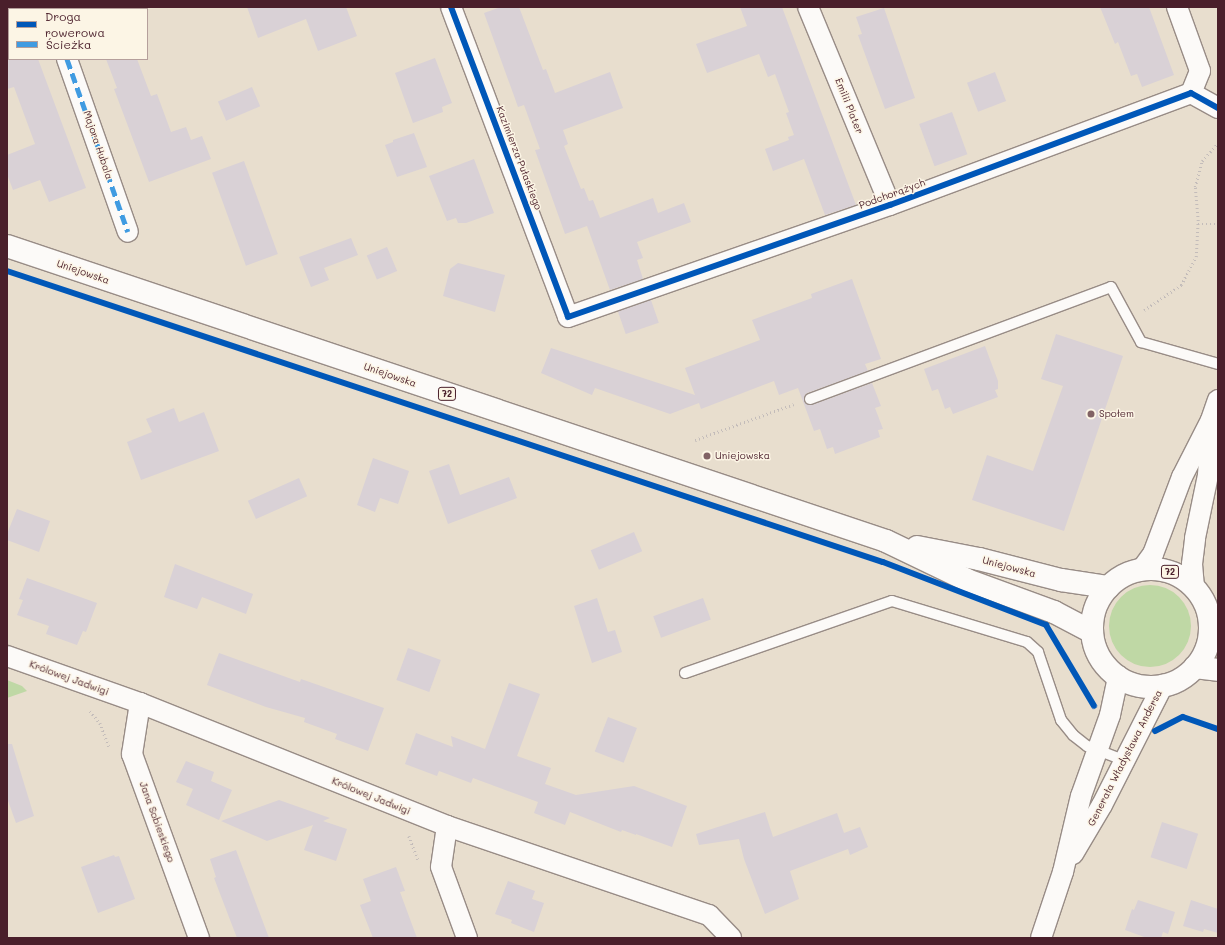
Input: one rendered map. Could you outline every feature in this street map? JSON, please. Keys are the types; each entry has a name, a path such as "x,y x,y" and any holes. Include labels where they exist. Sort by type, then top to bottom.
{"main road":[{"name":"Uniejowska","path":"7,246 886,541 968,580 1054,612 1092,632"},
{"name":"Uniejowska","path":"886,541 979,559 1061,580 1108,588"},
{"name":"72","path":"1142,569 1156,569 1170,572 1182,578 1194,587 1202,597 1214,625 1207,646 1195,667 1185,676 1163,685 1147,686 1132,683 1118,676 1108,668 1100,657 1092,632 1096,608 1101,597 1108,588 1118,579 1142,569"},
{"path":"1195,667 1218,670"}],"street":[{"name":"Kazimierza Pułaskiego","path":"451,7 568,316"},
{"name":"Emilii Plater","path":"808,7 890,206"},
{"path":"1177,7 1200,70 1191,93 1218,108"},
{"name":"Majora Hubala","path":"67,60 128,232"},
{"name":"Podchorążych","path":"568,316 890,206 1191,93"},
{"path":"1142,569 1153,554 1182,478 1211,420 1218,400"},
{"path":"1194,587 1192,564 1194,544 1208,475 1211,420"},
{"name":"Królowej Jadwigi","path":"7,656 140,704 447,826 709,915 732,938"},
{"name":"Generała Władysława Andersa","path":"1041,938 1063,872 1081,796 1110,715 1118,676"},
{"name":"Generała Władysława Andersa","path":"1063,872 1102,805 1163,685"},
{"name":"Jana Sobieskiego","path":"140,704 132,754 199,938"},
{"path":"447,826 441,867 467,938"}],"lane":[{"path":"810,398 1111,287 1140,342 1218,364"},
{"path":"685,673 892,601 1027,642 1038,652 1062,720 1073,735 1087,746 1124,760"}],"path":[{"path":"1129,320 1181,285 1196,257 1198,224 1195,187 1202,161 1218,144"},
{"path":"1198,224 1218,224"},
{"path":"695,440 810,398"},
{"path":"85,706 100,723 111,753"},
{"path":"408,833 419,863"}],"green space":[{"path":"1150,585 1166,589 1179,597 1187,610 1191,626 1187,642 1179,655 1166,663 1150,667 1134,663 1121,655 1113,642 1109,626 1113,610 1121,597 1134,589"},
{"path":"7,680 22,686 27,691 7,698"}],"building":[{"path":"247,7 346,7 357,36 318,51 306,19 258,38"},
{"path":"501,7 519,7 543,70 546,69 555,93 610,72 623,108 563,130 568,144 564,146 581,189 584,188 589,201 593,200 600,218 653,198 658,213 684,203 691,222 637,242 643,258 637,260 643,279 610,290 587,226 565,234 535,150 540,149 524,105 518,107 484,13"},
{"path":"740,7 782,7 856,205 825,215 804,159 773,171 765,149 789,140 788,137 794,135 786,113 789,112 775,74 768,77 759,54 707,73 696,44 747,26"},
{"path":"1100,7 1149,7 1174,75 1142,87 1137,74 1131,76 1118,42 1115,44"},
{"path":"884,8 915,98 885,109 858,35 862,34 856,17"},
{"path":"435,58 452,103 442,107 443,112 413,123 395,73"},
{"path":"7,59 38,60 86,188 49,202 40,180 13,190 7,174 7,155 35,144 14,87 7,89"},
{"path":"106,60 137,60 151,96 157,94 171,132 186,127 191,140 202,136 211,159 149,182 114,89 117,88"},
{"path":"995,72 1006,101 978,112 967,83"},
{"path":"252,87 260,106 226,121 218,101"},
{"path":"952,112 967,154 935,166 919,124"},
{"path":"414,133 427,167 397,177 385,145 393,142 393,140"},
{"path":"474,159 494,213 466,223 458,223 456,218 447,221 429,176"},
{"path":"244,161 278,254 246,266 212,173"},
{"path":"351,238 358,255 324,268 329,280 311,287 299,257"},
{"path":"387,247 397,271 377,280 367,256"},
{"path":"458,263 505,275 495,312 443,296 450,269"},
{"path":"852,279 881,359 865,364 868,371 807,393 804,401 806,404 812,405 872,383 881,406 875,408 883,429 878,430 880,437 835,454 833,447 827,449 820,429 814,431 798,388 779,395 774,381 701,409 699,403 670,414 595,388 592,395 541,373 551,348 695,395 685,368 760,340 752,320 812,298 811,294"},
{"path":"651,300 659,323 626,334 618,311"},
{"path":"1056,334 1123,356 1064,531 972,500 987,455 1033,471 1063,386 1041,379"},
{"path":"985,346 998,381 998,389 995,390 998,397 953,414 950,407 945,409 938,389 932,391 924,369"},
{"path":"174,408 179,422 204,412 219,451 141,480 127,442 152,432 146,419"},
{"path":"373,458 409,471 398,504 380,498 375,512 357,505"},
{"path":"449,464 460,495 509,477 517,498 448,524 429,471"},
{"path":"299,478 307,496 256,519 248,501"},
{"path":"17,509 50,521 39,552 7,540 7,534"},
{"path":"634,532 642,551 599,570 591,550"},
{"path":"175,564 253,594 246,614 202,597 197,609 164,597"},
{"path":"27,578 97,603 86,632 83,631 77,645 46,634 49,626 17,615 23,600 19,599"},
{"path":"597,598 608,632 615,630 622,652 592,663 574,606"},
{"path":"703,598 711,620 661,638 653,616"},
{"path":"408,648 441,660 429,692 396,680"},
{"path":"219,653 300,682 301,679 384,708 368,751 335,739 337,734 304,722 305,718 266,707 207,685"},
{"path":"509,683 540,694 517,756 551,768 545,784 576,795 634,786 687,806 672,847 636,834 622,830 621,832 570,812 565,825 534,813 538,802 473,778 471,783 439,771 437,776 405,764 416,733 453,747 451,736 485,749"},
{"path":"608,717 637,728 624,763 595,752"},
{"path":"7,744 12,744 34,816 16,823 7,798"},
{"path":"186,761 214,772 211,781 232,790 219,820 186,805 193,789 176,782"},
{"path":"279,800 330,818 323,821 347,829 336,861 304,850 313,825 267,841 221,821"},
{"path":"765,812 773,837 837,813 844,833 860,827 868,847 850,855 848,849 790,871 799,899 765,914 744,859 739,839 699,845 696,834"},
{"path":"1162,822 1198,834 1187,869 1151,857"},
{"path":"236,850 269,938 237,938 214,878 216,877 210,859"},
{"path":"114,855 115,857 119,856 135,899 98,913 81,867"},
{"path":"396,867 405,891 400,892 417,938 373,938 360,905 371,901 363,879"},
{"path":"508,881 535,891 532,899 544,903 534,932 511,923 512,920 495,914"},
{"path":"1138,900 1175,912 1168,934 1163,932 1161,938 1147,938 1125,930 1132,909 1134,910"},
{"path":"1191,900 1218,909 1218,933 1204,929 1203,932 1183,926"}],"marked path":[{"path":"67,60 128,232"}],"cycle path":[{"path":"451,7 568,317 890,205 1191,93 1218,108"},
{"path":"7,271 883,562 1046,625 1094,706"},
{"path":"1155,731 1183,717 1218,729"}],"place":[{"name":"Społem","path":"1091,414"},
{"name":"Uniejowska","path":"707,456"}]}
